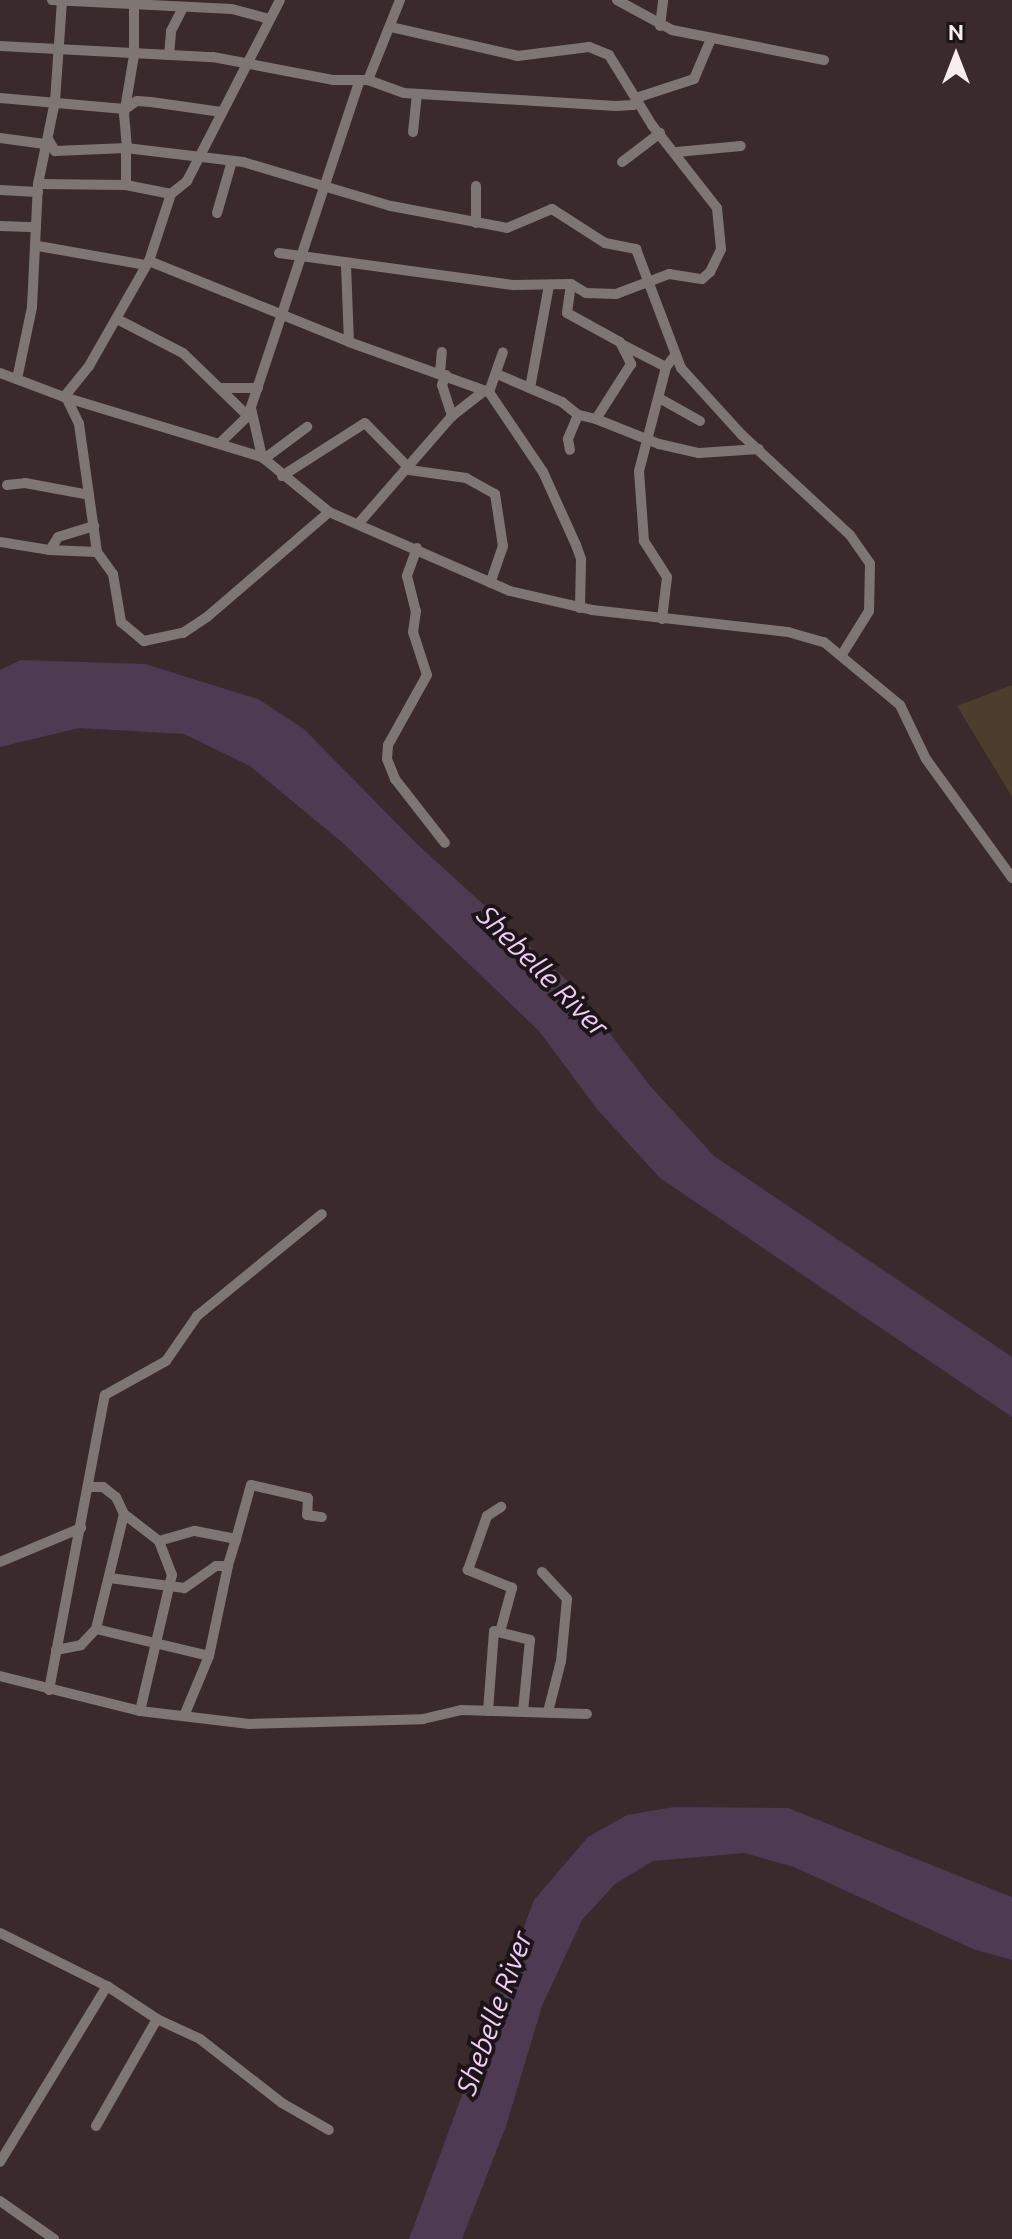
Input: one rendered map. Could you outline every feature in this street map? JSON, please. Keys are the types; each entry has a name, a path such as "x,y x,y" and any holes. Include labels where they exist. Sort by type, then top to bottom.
{"street":[{"path":"52,0 136,3 182,9 232,9 270,19"},
{"path":"17,379 32,307 38,246 38,188 55,101 61,52 62,0"},
{"path":"65,397 117,319 148,263 171,194 187,181 280,0"},
{"path":"220,443 249,410 258,388 299,256 364,81 400,0"},
{"path":"617,0 660,26 824,60"},
{"path":"660,26 663,0"},
{"path":"126,185 125,109 134,55 136,3"},
{"path":"169,55 171,31 182,9"},
{"path":"279,253 346,265 549,285 571,284 586,293 616,294 669,274 702,279 721,249 717,208 660,133 639,97 602,51 589,47 518,56 390,27"},
{"path":"0,46 249,62 364,81 417,94 616,106 633,105 639,97 694,79 711,39"},
{"path":"413,132 417,94"},
{"path":"0,98 125,109 137,101 221,112"},
{"path":"622,162 660,133"},
{"path":"0,138 47,141 55,151 126,148 202,153 325,188 507,228 552,209 605,243 636,249 681,368 759,449 850,535 870,564 869,611 843,653"},
{"path":"677,152 741,146"},
{"path":"217,213 232,161"},
{"path":"0,190 126,185 171,194"},
{"path":"476,186 476,223"},
{"path":"0,226 36,227"},
{"path":"38,246 148,263 349,342 487,391 543,472 576,545 580,608"},
{"path":"346,265 349,342"},
{"path":"571,284 567,313 666,367"},
{"path":"530,388 549,285"},
{"path":"117,319 183,353 249,410 263,458"},
{"path":"596,419 631,364 623,345"},
{"path":"442,352 442,385 452,416"},
{"path":"359,523 375,499 409,469 452,416 487,391 497,374 503,352"},
{"path":"662,619 667,577 644,541 638,518 646,438 666,367 676,354"},
{"path":"0,373 65,397 263,458 329,512 417,548 490,583 580,608 788,632 843,653 900,705 926,759 1012,878"},
{"path":"497,374 530,388 578,415 646,438 699,453 759,449"},
{"path":"223,388 258,388"},
{"path":"65,397 79,424 97,552 113,574 121,622 129,633 144,641 162,640 207,617 329,512"},
{"path":"659,398 700,421"},
{"path":"570,450 568,439 578,415"},
{"path":"282,476 365,423 409,469 466,478 495,494 503,546 490,583"},
{"path":"263,458 307,427"},
{"path":"403,449 409,469"},
{"path":"7,485 25,483 89,495"},
{"path":"50,550 58,537 94,526"},
{"path":"0,542 50,550 97,552"},
{"path":"417,548 407,576 416,611 413,632 427,675 388,745 387,759 395,779 445,843"},
{"path":"49,1690 89,1487 89,1462 105,1395 166,1361 197,1316 322,1214"},
{"path":"184,1716 209,1656 228,1566 251,1485 308,1498 307,1515 322,1517"},
{"path":"89,1487 103,1487 116,1497 124,1514 159,1541 172,1575 166,1586 140,1711"},
{"path":"500,1632 512,1588 468,1570 487,1516 501,1507"},
{"path":"56,1650 81,1645 96,1629 124,1514"},
{"path":"0,1562 81,1528"},
{"path":"159,1541 195,1531 236,1539"},
{"path":"110,1578 184,1588 216,1566 228,1566"},
{"path":"542,1572 567,1599 561,1661 548,1712"},
{"path":"96,1629 209,1656"},
{"path":"488,1711 494,1631 530,1640 523,1711"},
{"path":"0,1676 140,1711 249,1724 423,1719 461,1710 587,1714"},
{"path":"0,1933 107,1986 157,2019 200,2039 282,2103 329,2130"},
{"path":"0,2162 107,1986"},
{"path":"96,2126 157,2019"},
{"path":"0,2201 54,2239"}],"shaded area":[{"path":"1012,685 1012,797 957,706"}],"water":[{"name":"Shebelle River","path":"21,660 145,664 258,699 304,729 417,844 574,987 651,1087 714,1156 1012,1357 1012,1417 660,1178 597,1109 539,1031 344,844 250,766 184,734 79,728 0,747 0,670"},
{"name":"Shebelle River","path":"674,1807 788,1808 1012,1897 1012,1960 973,1949 794,1867 744,1853 653,1861 615,1884 582,1920 542,2006 506,2126 462,2239 409,2239 534,1900 588,1837 627,1815"}]}
